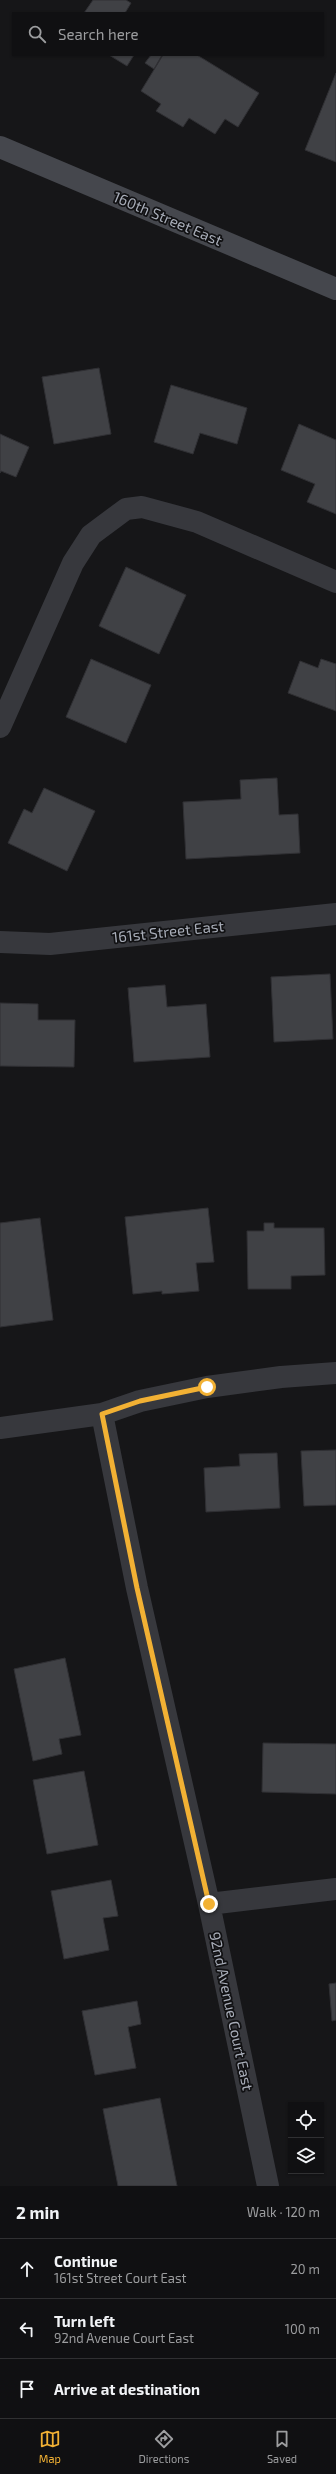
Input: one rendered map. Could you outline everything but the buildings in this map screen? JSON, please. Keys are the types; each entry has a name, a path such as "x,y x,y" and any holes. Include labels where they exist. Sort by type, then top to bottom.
{"main road":[{"name":"160th Street East","path":"0,147 336,289"}],"street":[{"path":"0,727 73,563 91,535 126,510 142,507 197,522 336,582"},
{"name":"161st Street East","path":"0,942 50,944 336,914"},
{"path":"0,1428 102,1414 140,1401 207,1387 281,1377 336,1373"},
{"name":"92nd Avenue Court East","path":"102,1414 137,1588 209,1904 268,2186"},
{"path":"209,1904 336,1889"}],"route":[{"path":"207,1387 140,1401 102,1414 137,1588 209,1904"}]}
